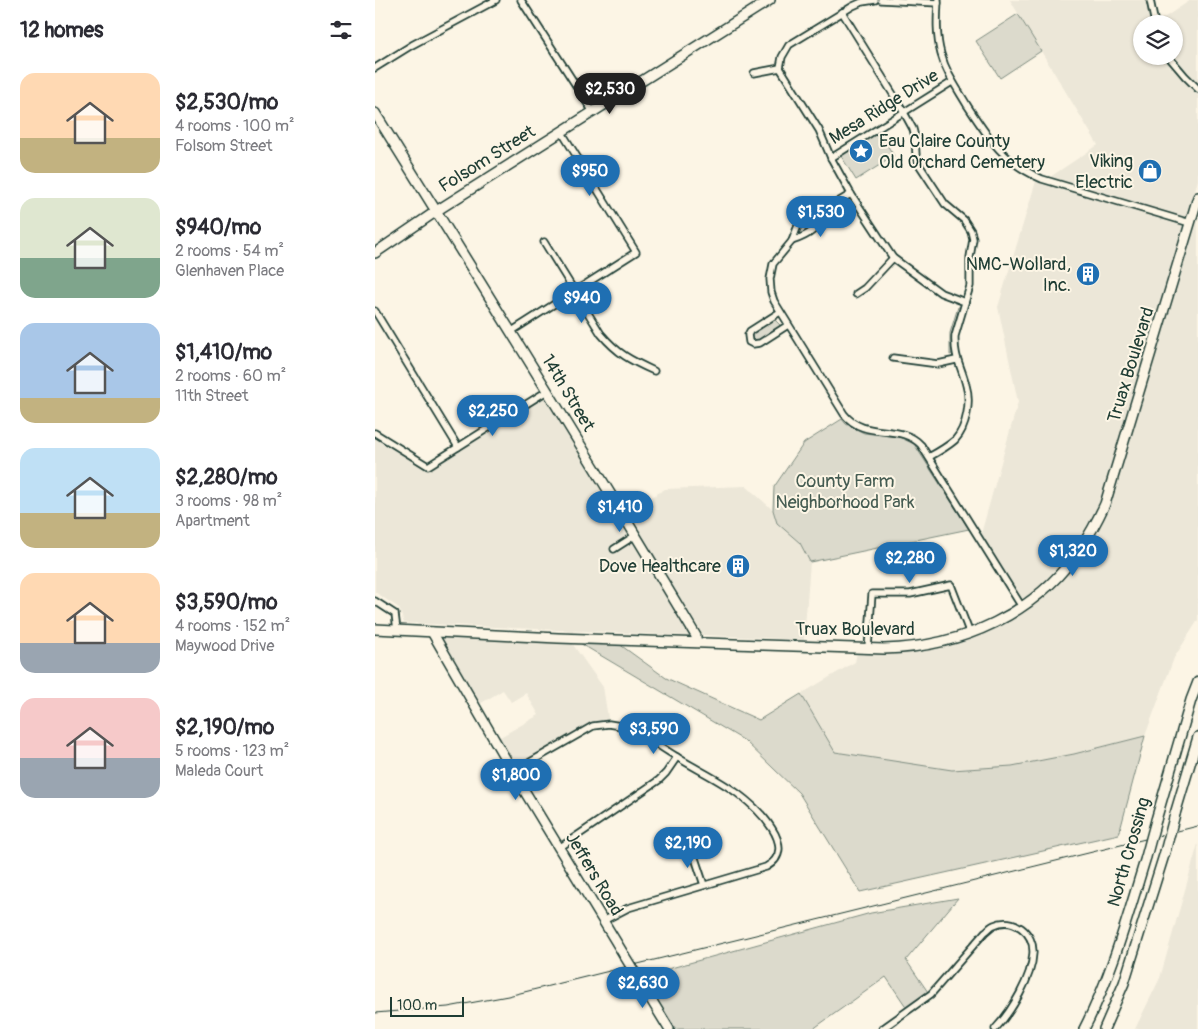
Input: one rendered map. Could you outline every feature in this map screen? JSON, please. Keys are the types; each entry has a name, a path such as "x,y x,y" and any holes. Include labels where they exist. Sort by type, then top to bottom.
{"main road":[{"name":"Folsom Street","path":"375,252 561,131 770,0"},
{"name":"14th Street","path":"375,113 512,331 636,535 696,636 696,642"},
{"name":"Truax Boulevard","path":"375,629 868,648 916,647 938,643 970,634 995,623 1022,607 1056,578 1089,535 1105,504 1198,197"},
{"name":"Jeffers Road","path":"432,632 513,772 669,1029"},
{"name":"North Crossing","path":"1084,1029 1094,1011 1110,971 1198,682"},
{"name":"North Crossing","path":"1104,1029 1125,982 1198,737"}],"street":[{"path":"375,68 412,45 496,0"},
{"path":"521,0 593,112"},
{"path":"875,0 862,2 842,12 789,45 782,57 780,68 819,130 831,158 851,194 893,258 941,293 965,302"},
{"path":"881,0 938,2 938,40 952,82 993,143 1017,166 1042,179 1190,223"},
{"path":"1150,0 1153,15"},
{"path":"842,12 904,112 915,137 916,155 920,166 945,204 964,220 971,231 973,239 970,257 970,286 955,336 956,360 967,390 966,414 958,436 949,445 929,457"},
{"path":"1176,65 1198,89"},
{"path":"754,73 780,68"},
{"name":"Mesa Ridge Drive","path":"831,158 952,82"},
{"path":"512,331 636,252 561,131"},
{"path":"851,194 826,209 806,217 799,223 791,241 773,264 770,279 771,292 780,312 843,414 850,422 865,429 897,433 917,440 1022,607"},
{"path":"791,241 811,233 818,227 826,209"},
{"path":"544,242 601,334 625,357 654,371"},
{"path":"856,294 865,288 893,258"},
{"path":"375,311 458,447"},
{"path":"780,312 750,331 748,335 749,342 753,344 760,343 788,325"},
{"path":"893,358 938,364 956,360"},
{"path":"375,433 428,466 547,391"},
{"path":"614,549 636,535"},
{"path":"868,648 872,594 910,594 951,585 970,634"},
{"path":"375,601 395,614 397,630"},
{"path":"513,772 585,730 609,724 627,727 728,787 748,802 773,831 779,843 779,852 774,861 766,867 628,908 603,921"},
{"path":"559,848 659,780 677,757"},
{"path":"686,844 693,852 704,885"},
{"path":"882,1029 931,994 985,932 994,925 1003,923 1017,924 1027,933 1033,953 1027,979 1020,995 995,1029"}],"shaded area":[{"path":"1010,0 1146,0 1149,15 1133,15 1133,65 1169,65 1198,94 1198,180 1107,482 1095,513 1066,559 1040,586 1027,597 1022,598 981,534 1018,402 998,307 1036,181 1044,183 1098,145"},
{"path":"1191,0 1198,0 1198,83 1181,65 1183,65 1183,15 1168,15"},
{"path":"1198,211 1198,620 1174,658 1145,736 1074,754 1012,766 952,770 835,752 801,694 855,662 857,653 918,652 955,645 1004,624 1028,609 1050,591 1084,551 1097,530 1117,482"},
{"path":"545,397 692,636 404,623 399,608 375,592 375,439 429,470"},
{"path":"746,486 773,510 777,523 800,543 810,562 804,640 703,635 627,512 665,489"},
{"path":"438,635 571,642 603,687 609,724 600,725 513,772 495,740 539,715 526,693 511,702 503,690 478,705"},
{"path":"1198,844 1198,1029 1135,1029 1160,978"}],"green space":[{"path":"1018,14 1041,51 1000,78 976,41"},
{"path":"879,132 894,156 856,180 841,156"},
{"path":"823,213 813,228 796,237 805,221 812,216"},
{"path":"958,307 960,307 952,333 952,354 950,355 950,333"},
{"path":"774,319 780,327 758,342 752,341 750,336 752,333"},
{"name":"County Farm Neighborhood Park","path":"842,419 846,424 864,433 899,437 914,444 969,529 810,562 800,543 777,523 773,510 774,487 804,443"},
{"path":"578,642 619,644 666,678 759,720 801,694 835,752 952,770 1012,766 1074,754 1145,736 1119,834 860,892 799,793 745,741"},
{"path":"958,898 906,960 928,992 907,1008 886,977 813,1029 673,1029 642,976 871,913"}],"railway":[{"path":"375,1013 448,1007 508,996 1198,826"}],"place":[{"name":"Eau Claire County Old Orchard Cemetery","path":"861,151"},
{"name":"Viking Electric","path":"1150,171"},
{"name":"NMC-Wollard, Inc.","path":"1088,274"},
{"name":"Dove Healthcare","path":"738,566"}]}
